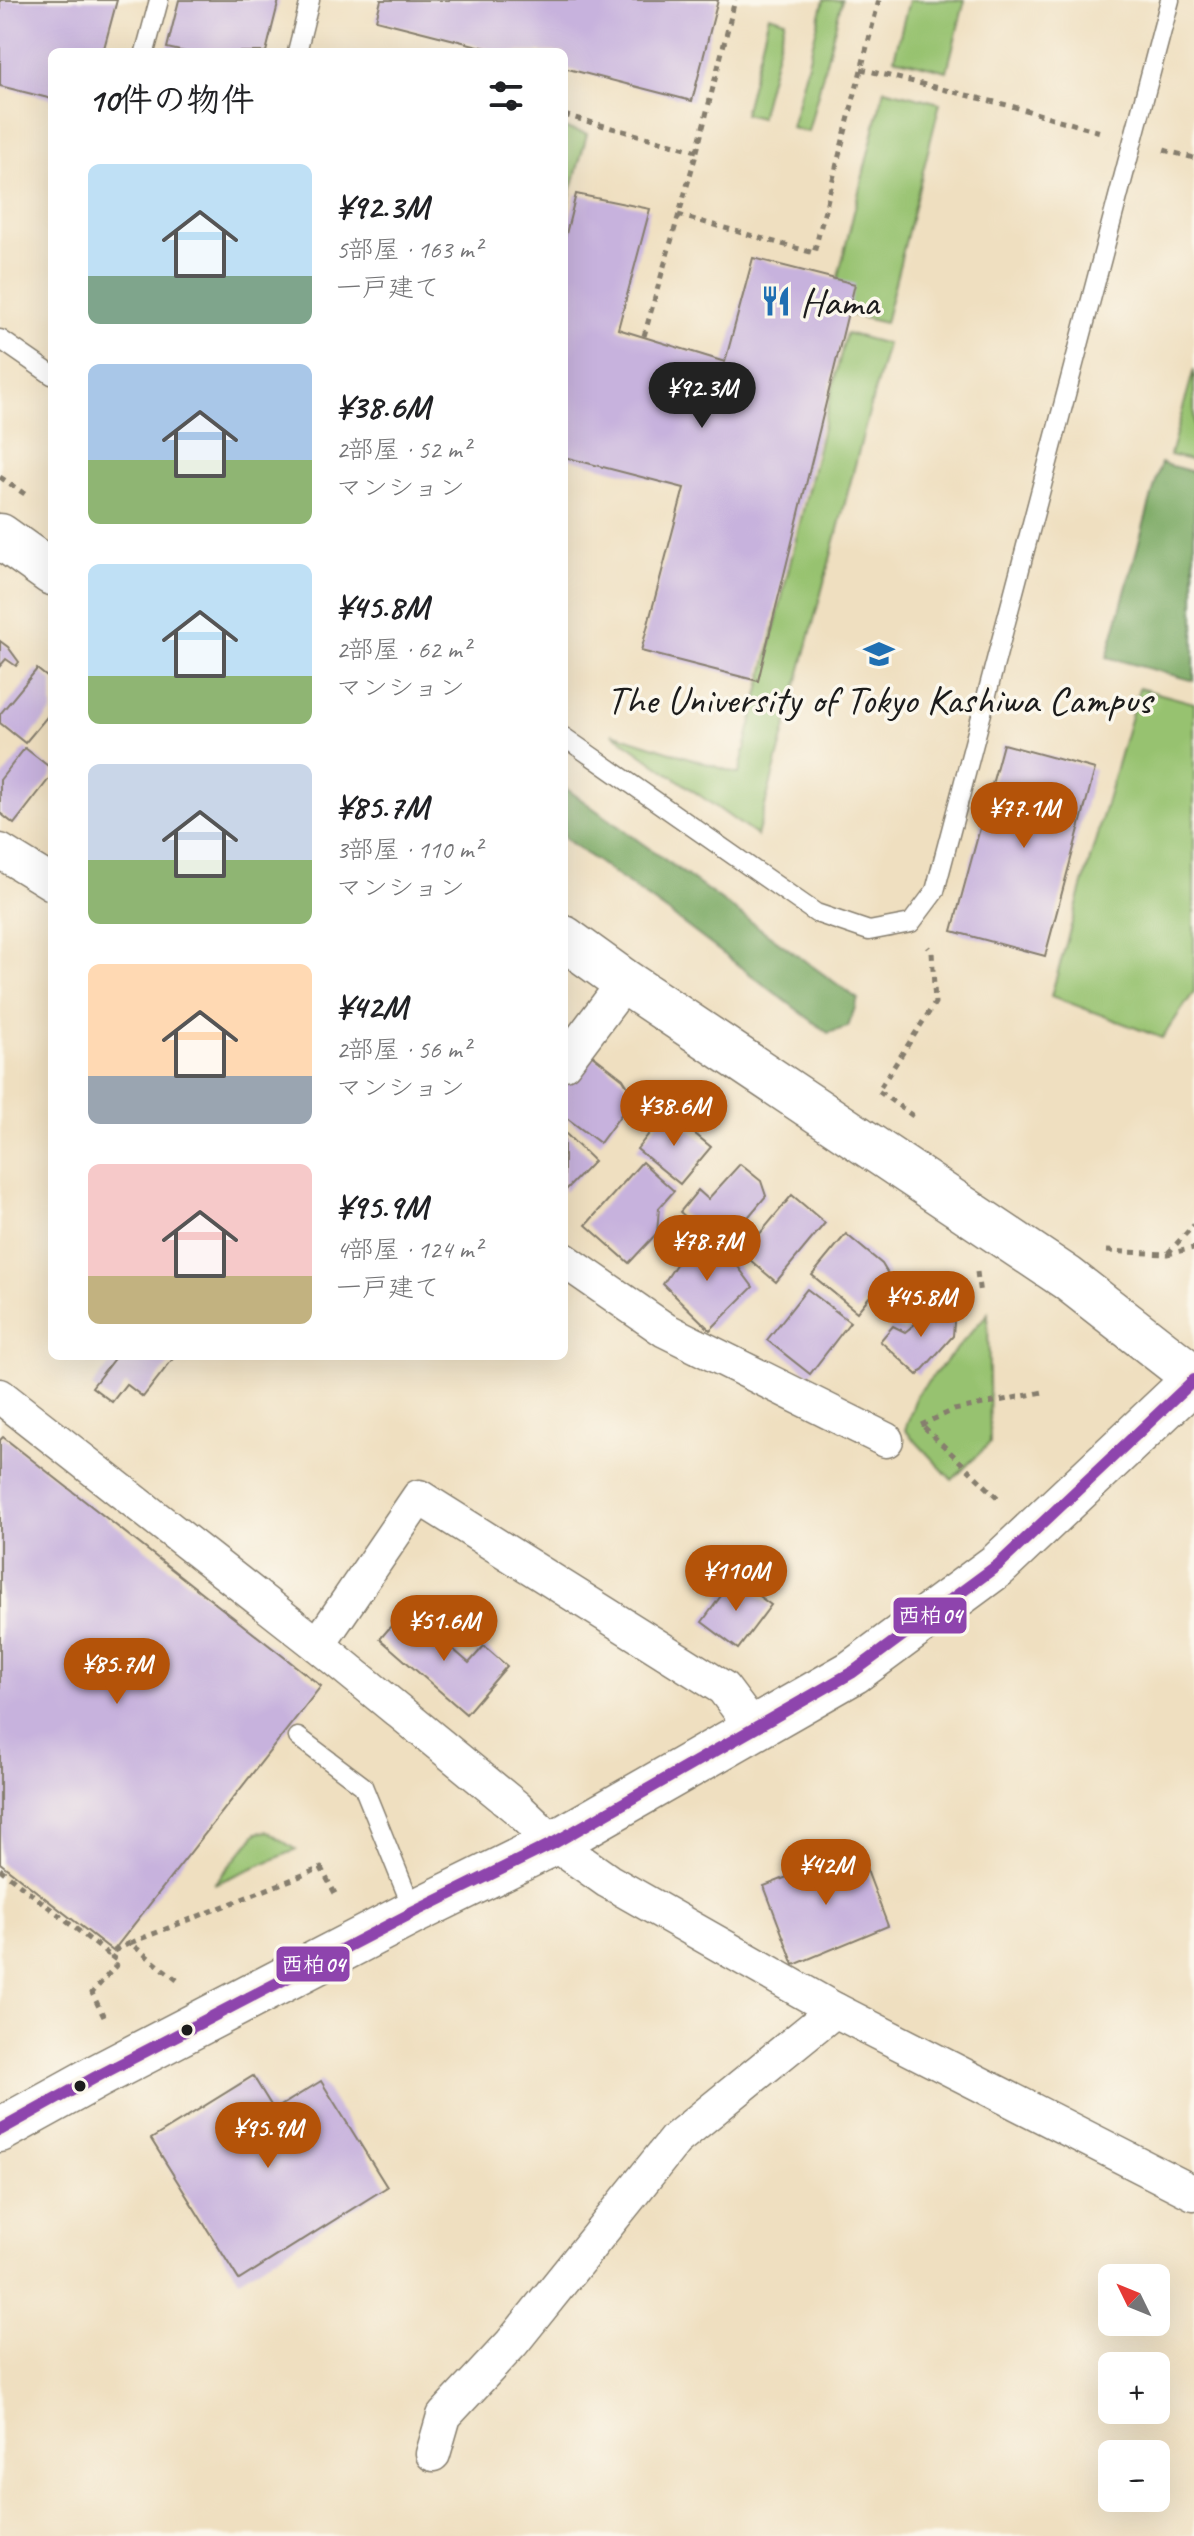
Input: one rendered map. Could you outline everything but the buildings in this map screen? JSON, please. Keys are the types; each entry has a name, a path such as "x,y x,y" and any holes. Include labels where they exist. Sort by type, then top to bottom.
{"street":[{"path":"0,536 48,568"},
{"path":"0,851 48,881"},
{"path":"0,2130 414,1912 554,1843 853,1672 998,1565 1194,1379 1067,1278 568,941"},
{"path":"568,1058 625,982"},
{"path":"568,1263 665,1330 886,1440"},
{"path":"0,1396 318,1645 517,1808 554,1843 608,1881 835,2010 1194,2193"},
{"path":"318,1645 419,1497 723,1688 753,1728"},
{"path":"433,2454 444,2416 512,2343 675,2140 835,2010"}],"lane":[{"path":"146,48 159,0"},
{"path":"298,48 310,0"},
{"path":"568,740 816,913 869,931 911,923 935,891 1170,0"},
{"path":"0,339 48,372"},
{"path":"298,1737 363,1786 414,1912"}],"path":[{"path":"644,336 697,151 735,0"},
{"path":"678,215 814,253 879,0"},
{"path":"861,69 1011,106 1133,142"},
{"path":"568,116 697,151"},
{"path":"911,923 932,952 935,1003 878,1091 916,1119"},
{"path":"1167,1254 1194,1225"},
{"path":"1098,1250 1167,1254 1194,1248"},
{"path":"886,1440 954,1410 1043,1392"},
{"path":"921,1424 999,1499"},
{"path":"108,1954 321,1868 337,1897"},
{"path":"0,1869 119,1962 92,1993 104,2017"},
{"path":"130,1943 177,1980"}],"green space":[{"path":"824,0 842,0 808,132 791,128"},
{"path":"909,0 965,0 947,71 894,58"},
{"path":"769,15 785,20 760,118 744,114"},
{"path":"884,89 940,103 885,323 830,310"},
{"path":"568,129 587,134 568,203"},
{"path":"846,333 887,344 757,836 612,733 739,774"},
{"path":"1194,369 1194,461 1170,455"},
{"path":"1161,463 1194,472 1194,681 1107,657"},
{"path":"1139,688 1194,703 1194,992 1162,1038 1051,996"},
{"path":"568,790 858,999 848,1027 828,1033 568,841"},
{"path":"988,1313 990,1443 952,1480 905,1430 917,1394"},
{"path":"268,1831 296,1850 214,1884 257,1833"}],"transit line":[{"name":"西柏04","path":"0,2130 414,1912 554,1843 853,1672 998,1565 1194,1380"}],"place":[{"name":"Hama","path":"776,301"},
{"name":"The University of Tokyo Kashiwa Campus","path":"879,654"}]}
